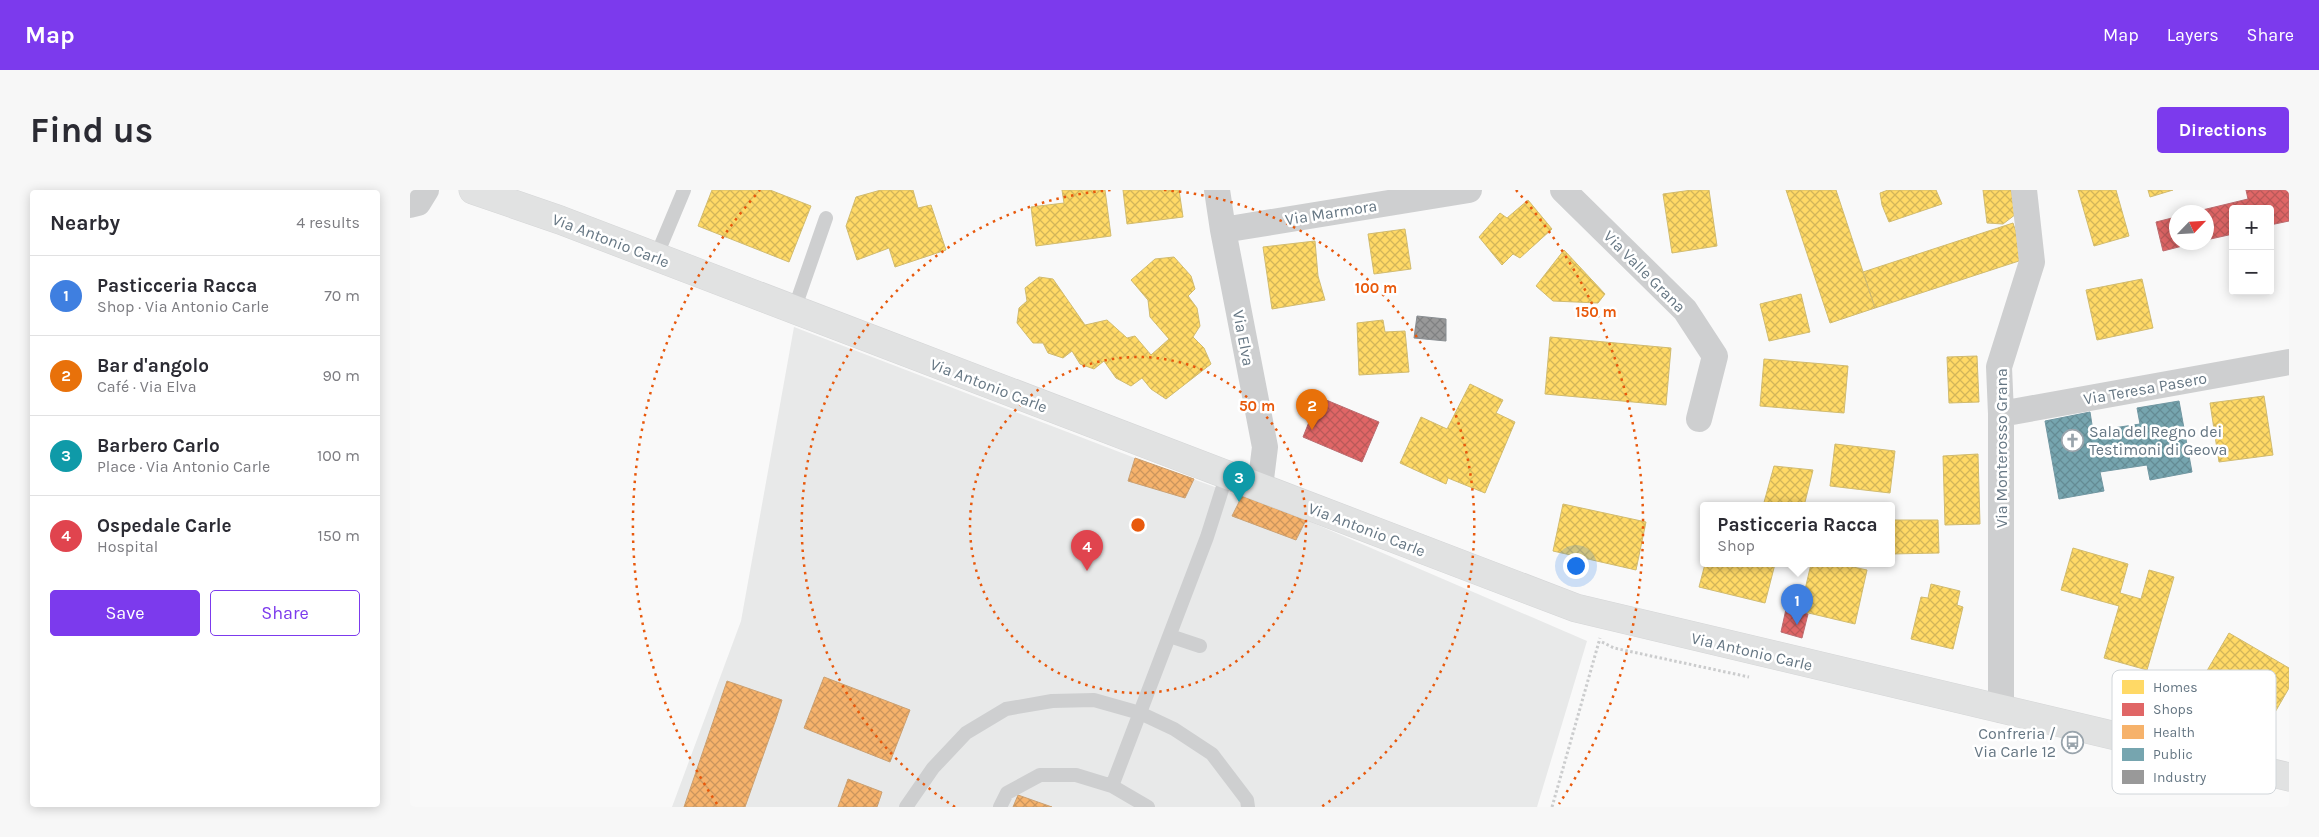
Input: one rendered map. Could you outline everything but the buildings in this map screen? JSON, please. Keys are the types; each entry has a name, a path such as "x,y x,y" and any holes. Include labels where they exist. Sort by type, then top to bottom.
{"street":[{"path":"410,205 418,203 426,190"},
{"name":"Via Antonio Carle","path":"473,190 505,200 656,257 1576,608 2112,736"},
{"name":"Via Elva","path":"1217,190 1265,447 1260,487"},
{"name":"Via Marmora","path":"1223,230 1469,190"},
{"name":"Via Valle Grana","path":"1563,190 1686,310 1715,356 1699,419"},
{"name":"Via Monterosso Grana","path":"2001,710 2001,414 1999,367 2032,262 2024,190"},
{"name":"Via Teresa Pasero","path":"2001,414 2289,362"},
{"name":"Via Antonio Carle","path":"2276,774 2289,777"}],"lane":[{"path":"656,257 684,190"},
{"path":"794,310 826,218"},
{"path":"1112,786 1207,537 1227,474"},
{"path":"1170,636 1200,646"},
{"path":"906,807 933,768 966,733 1006,709 1052,701 1094,700 1140,713 1174,729 1212,754 1247,800 1248,807"},
{"path":"1000,807 1007,793 1040,775 1076,775 1112,786 1148,807"}],"path":[{"path":"1552,807 1606,616"}],"shaded area":[{"path":"794,327 1135,458 1306,520 1587,641 1537,807 672,807 741,621"}],"place":[{"name":"Bar d'angolo","path":"1312,430"},
{"name":"Sala del Regno dei Testimoni di Geova","path":"2073,440"},
{"name":"Barbero Carlo","path":"1239,502"},
{"name":"Ospedale Carle","path":"1087,571"},
{"name":"Pasticceria Racca","path":"1797,625"},
{"name":"Confreria / Via Carle 12","path":"2072,742"}]}
